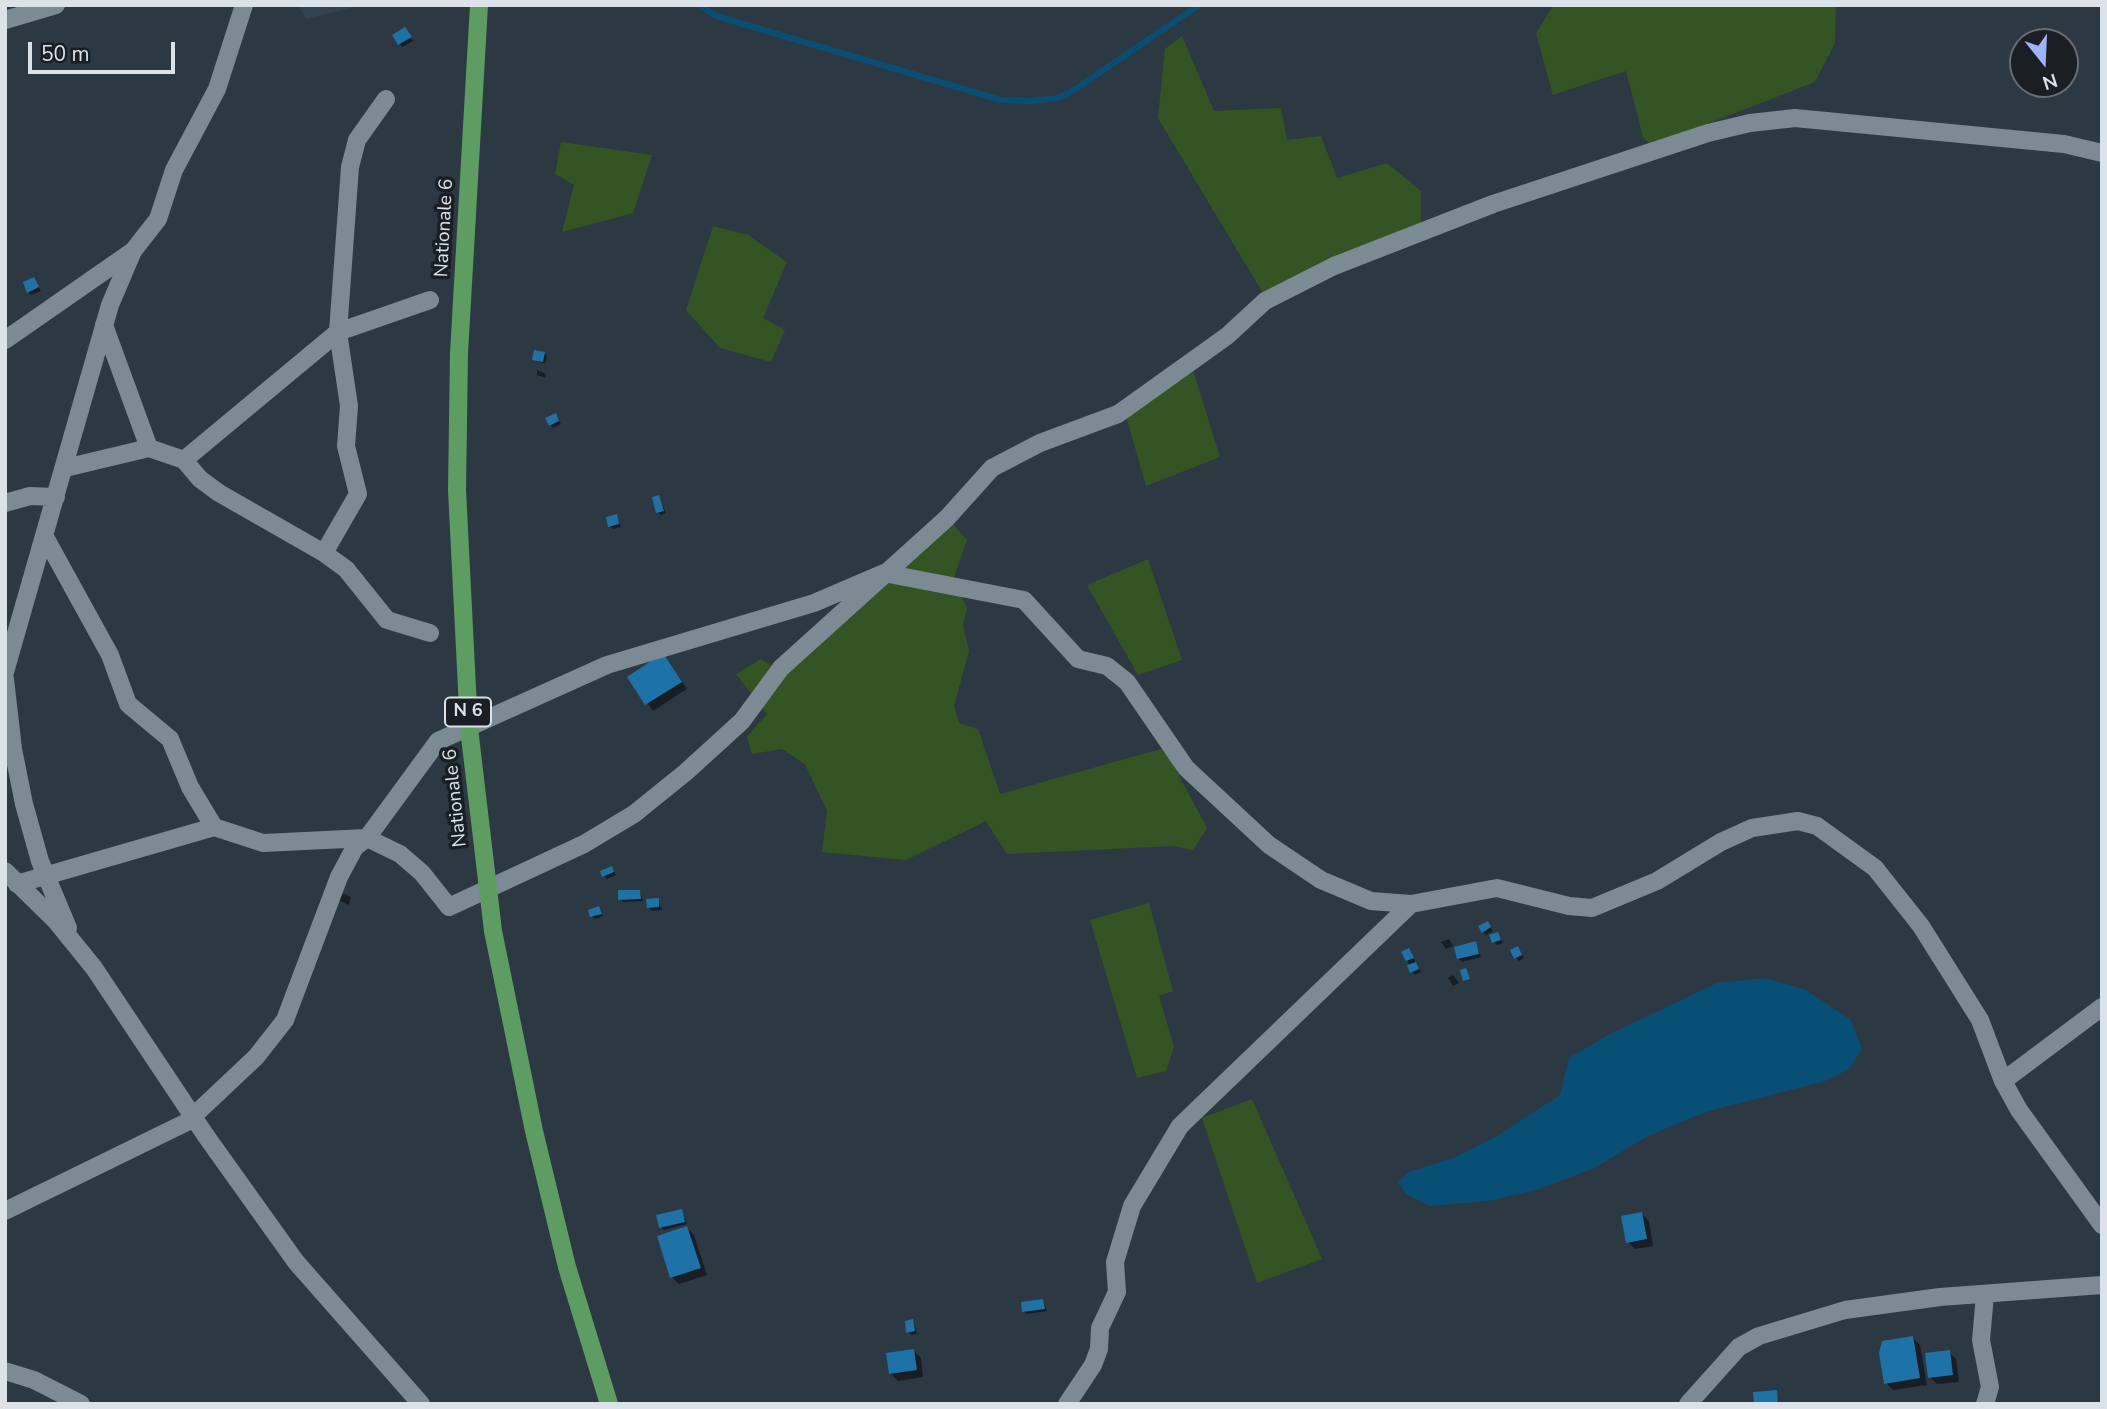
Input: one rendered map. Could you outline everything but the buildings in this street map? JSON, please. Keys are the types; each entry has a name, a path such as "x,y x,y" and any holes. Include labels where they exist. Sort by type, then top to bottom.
{"main road":[{"name":"Nationale 6","path":"479,5 459,353 457,476 470,729 487,891 534,1131 567,1267 609,1404"}],"street":[{"path":"5,20 56,5"},
{"path":"5,672 104,325 133,251 158,219 174,170 212,100 244,5"},
{"path":"324,553 358,494 346,446 349,406 338,332 350,167 357,140 386,99"},
{"path":"11,877 46,876 214,827 263,843 367,838 400,854 422,873 449,907 584,844 634,814 742,721 781,668 947,519 992,468 1041,443 1118,414 1227,336 1265,302 1376,248 1493,204 1708,133 1750,123 1794,118 2064,144 2102,152"},
{"path":"5,340 133,251"},
{"path":"184,460 338,332 430,300"},
{"path":"104,325 149,449"},
{"path":"65,468 149,449 184,460 200,480 219,493 324,553 346,569 387,620 430,633"},
{"path":"5,503 30,496 56,497"},
{"path":"45,537 110,655 128,704 170,739 190,787 214,827"},
{"path":"5,1211 195,1117 256,1057 285,1020 339,877 355,847 367,838 423,757 438,741 607,666 814,603 884,573 1024,600 1078,659 1107,666 1127,682 1186,768 1269,845 1296,866 1346,892 1371,901 1411,904 1497,888 1569,906 1592,908 1657,881 1721,842 1752,828 1798,821 1816,826 1875,868 1921,926 1980,1020 2003,1081 2019,1110 2102,1225"},
{"path":"5,679 21,790 46,876 73,941"},
{"path":"11,877 73,941 113,993 296,1262 413,1402"},
{"path":"1067,1404 1087,1375 1099,1349 1100,1328 1116,1292 1115,1262 1132,1206 1180,1126 1411,904"},
{"path":"2003,1081 2102,1007"},
{"path":"1688,1404 1739,1348 1759,1336 1845,1310 1940,1297 2102,1285"},
{"path":"1985,1295 1981,1340 1987,1395 2002,1404"},
{"path":"5,1371 34,1380 81,1404"}],"shaded area":[{"path":"298,5 362,5 306,19"}],"green space":[{"path":"1553,5 1836,5 1835,43 1815,82 1650,146 1643,137 1626,71 1553,95 1536,34"},
{"path":"1182,36 1214,111 1281,108 1287,140 1321,136 1337,178 1387,163 1421,191 1421,225 1341,253 1267,300 1158,118 1165,49"},
{"path":"561,142 652,155 633,213 562,232 574,185 555,174"},
{"path":"713,226 748,235 787,262 763,318 785,330 771,362 720,348 686,310"},
{"path":"1192,367 1220,457 1146,486 1126,416"},
{"path":"951,522 967,540 953,580 967,608 963,625 969,651 954,706 959,723 978,729 1000,794 1164,748 1207,828 1193,850 1173,846 1007,854 986,821 906,860 822,852 827,811 805,764 782,749 752,754 747,737 767,714 736,674 761,659 776,668"},
{"path":"1148,559 1182,660 1138,675 1087,585"},
{"path":"1149,903 1173,991 1159,996 1174,1047 1166,1071 1137,1078 1090,920"},
{"path":"1252,1099 1322,1259 1257,1283 1202,1118"}],"water":[{"path":"1765,978 1806,990 1851,1020 1862,1049 1849,1069 1825,1081 1705,1112 1646,1137 1596,1167 1540,1189 1488,1201 1430,1206 1406,1194 1398,1182 1409,1172 1453,1158 1497,1136 1560,1095 1569,1058 1608,1035 1717,983"}],"waterway":[{"path":"699,5 716,16 1001,100 1029,101 1059,98 1077,88 1199,5"}]}
